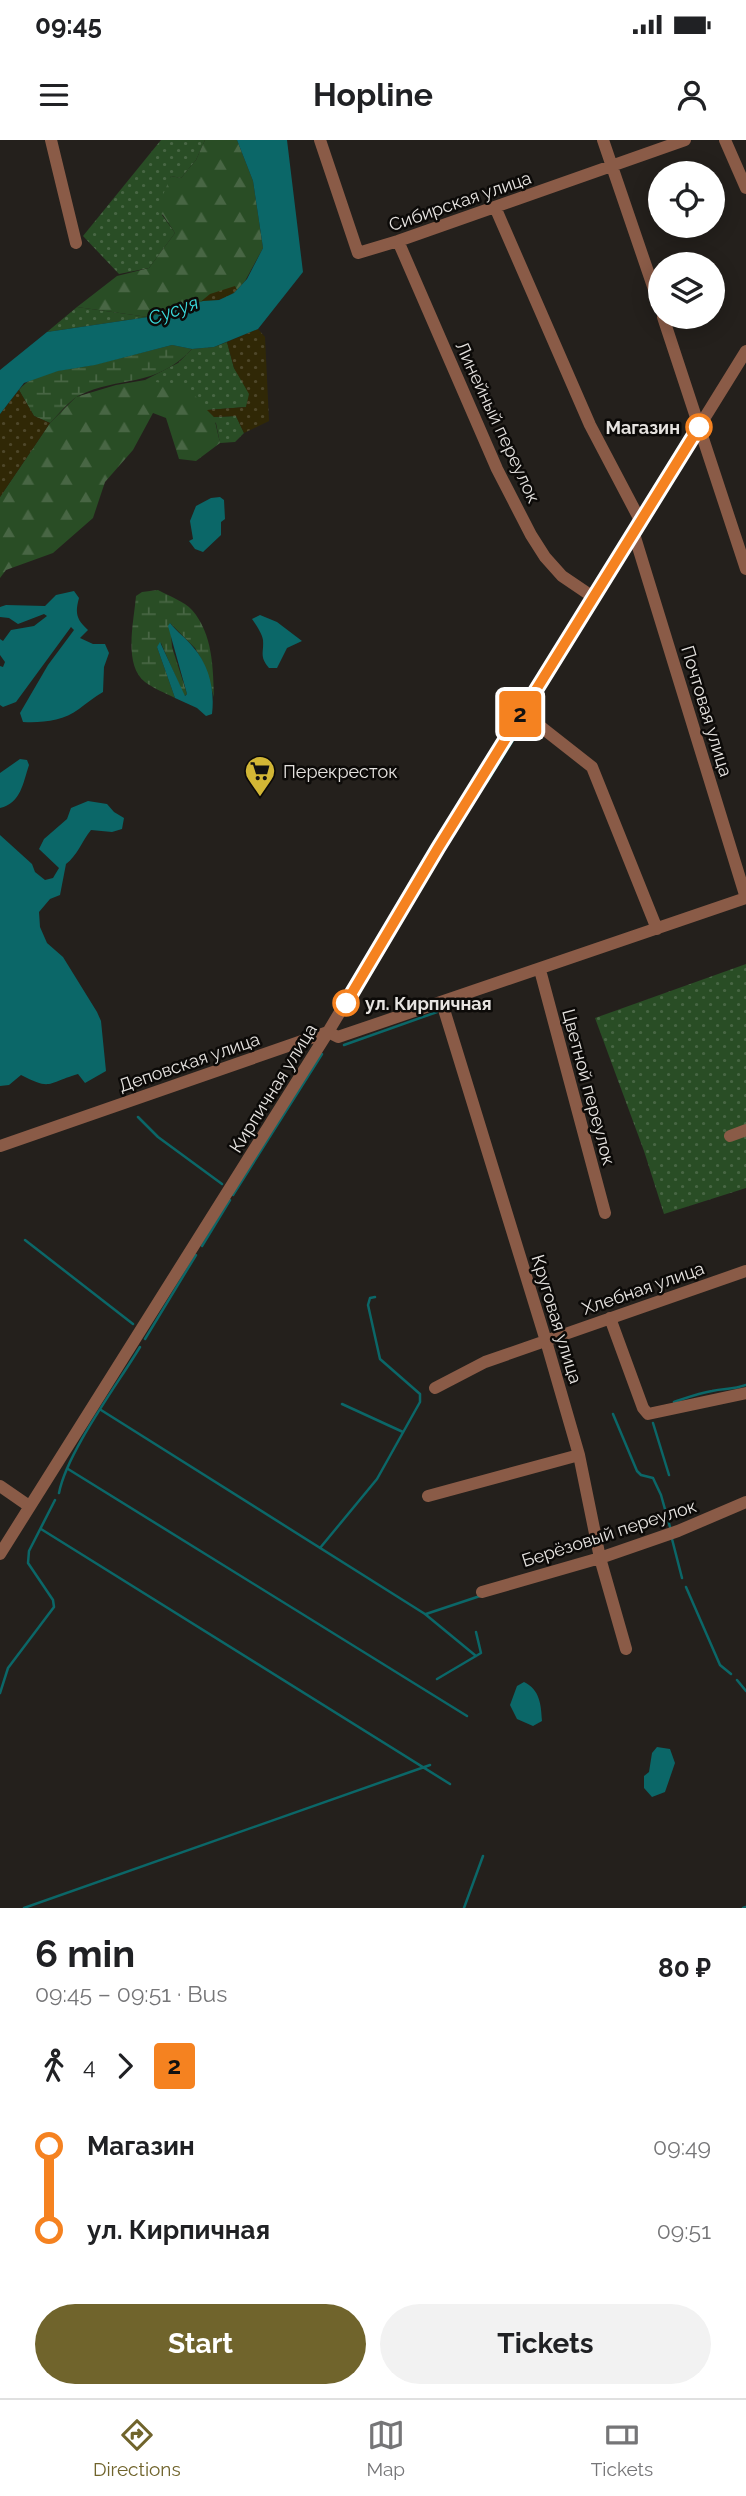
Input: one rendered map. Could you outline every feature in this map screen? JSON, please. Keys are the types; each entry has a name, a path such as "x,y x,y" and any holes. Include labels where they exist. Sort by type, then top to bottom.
{"street":[{"path":"51,140 76,243"},
{"name":"Сибирская улица","path":"320,140 358,253 685,140"},
{"path":"603,140 648,272"},
{"path":"725,140 746,188"},
{"path":"495,207 590,425 642,522"},
{"name":"Линейный переулок","path":"398,241 497,469 531,535 545,557 562,576 593,597"},
{"path":"667,329 746,569"},
{"name":"Кирпичная улица","path":"0,1555 328,1032 746,351"},
{"name":"Почтовая улица","path":"634,534 746,898"},
{"path":"522,712 593,767 657,929"},
{"name":"Деповская улица","path":"0,1146 328,1032 338,1037 746,898"},
{"name":"Цветной переулок","path":"540,970 605,1213"},
{"name":"Круговая улица","path":"442,1003 579,1455 600,1558 626,1649"},
{"path":"730,1136 746,1130"},
{"name":"Хлебная улица","path":"435,1388 485,1363 546,1340 746,1271"},
{"path":"610,1318 643,1408 648,1414 746,1393"},
{"path":"428,1496 579,1455"},
{"path":"0,1486 29,1506"},
{"name":"Берёзовый переулок","path":"482,1592 600,1558 678,1531 746,1502"}],"green space":[{"path":"161,140 205,140 196,160 181,178 171,176 162,215 175,233 149,268 119,274 83,236"},
{"path":"205,140 237,140 253,181 263,248 245,281 234,293 148,317 77,307 117,276 149,268 175,233 163,215 156,211 171,176 181,178 196,160"},
{"path":"77,307 148,317 47,332"},
{"path":"227,342 234,368 250,394 246,407 208,410 214,417 236,416 244,433 235,442 220,443 216,423 145,380 178,363 192,349 214,347"},
{"path":"172,345 192,349 178,362 150,376 108,385 78,396 50,423 34,416 19,390 35,378 55,371 97,364"},
{"path":"145,380 188,388 214,417 220,443 196,461 179,459 166,418 153,413 133,450 105,482 93,518 53,553 6,570 0,578 0,497 50,423 76,397"},
{"path":"158,590 185,604 199,619 208,640 214,697 202,660 195,648 170,623 172,647 187,694 184,696 161,643 157,647 175,698 148,684 138,674 132,654 136,596 142,592"},
{"path":"746,964 746,1188 664,1214 595,1018"}],"sand":[{"path":"235,286 237,290 228,296 199,303 210,294"},
{"path":"258,329 265,337 269,421 244,433 236,416 214,417 207,410 246,407 249,394 234,368 227,342"},
{"path":"19,390 34,416 50,423 0,497 0,414"}],"water":[{"name":"Сусуя","path":"237,140 287,140 303,272 258,329 214,347 192,349 172,345 95,365 58,371 24,383 0,414 0,370 47,332 148,317 203,301 219,300 234,293 247,279 263,248 253,181"},
{"path":"220,497 224,500 225,519 221,522 221,535 203,552 195,549 189,541 193,539 190,521 196,506 211,498"},
{"path":"74,591 79,598 78,616 88,630 80,638 93,644 105,644 109,653 104,667 103,692 59,719 23,722 20,713 48,665 74,630 71,627 16,702 3,707 0,705 0,666 3,667 5,662 0,655 0,639 3,641 11,630 34,626 47,616 44,614 18,624 9,618 0,617 0,607 45,606 56,595"},
{"path":"260,615 277,622 302,641 287,648 277,668 269,668 263,657 262,637 252,619"},
{"path":"170,623 199,654 207,670 212,687 212,714 206,716 197,708 175,698 157,647 160,642 185,696 187,694 168,626"},
{"path":"20,759 27,760 29,765 23,785 13,802 0,808 0,773"},
{"path":"88,801 107,804 124,818 122,829 112,832 91,830 66,864 60,895 50,899 39,912 40,927 47,943 63,957 97,1012 101,1021 106,1071 85,1083 78,1074 50,1084 39,1083 21,1075 9,1085 0,1086 0,835 32,864 35,872 45,880 53,878 59,868 39,849 44,839 67,819 71,808"},
{"path":"524,1682 533,1689 540,1703 542,1721 533,1726 517,1719 510,1705 517,1686"},
{"path":"657,1747 670,1749 675,1763 665,1792 652,1797 644,1788 644,1776 649,1772 652,1753"}],"waterway":[{"path":"531,710 540,695"},
{"path":"487,782 525,721"},
{"path":"463,819 480,792"},
{"path":"450,1008 463,1004"},
{"path":"344,1045 437,1012"},
{"path":"233,1195 322,1054"},
{"path":"138,1117 158,1137 222,1184"},
{"path":"202,1246 230,1200"},
{"path":"25,1240 133,1324"},
{"path":"145,1339 196,1255"},
{"path":"320,1548 377,1479 420,1402 420,1394 380,1359 368,1305 370,1298 375,1297"},
{"path":"59,1493 82,1439 140,1347"},
{"path":"674,1402 702,1393 746,1385"},
{"path":"342,1404 403,1432"},
{"path":"101,1410 425,1614 476,1656"},
{"path":"613,1414 637,1471 653,1478 670,1527"},
{"path":"653,1423 669,1475"},
{"path":"68,1469 467,1716"},
{"path":"0,1693 8,1668 54,1607 53,1600 28,1563 29,1551 55,1500"},
{"path":"41,1529 450,1784"},
{"path":"672,1539 682,1578"},
{"path":"686,1587 720,1665 731,1674"},
{"path":"426,1614 480,1596"},
{"path":"437,1679 481,1653 476,1632"},
{"path":"737,1680 746,1691"},
{"path":"24,1908 430,1765"},
{"path":"464,1908 483,1856"}],"bus line":[{"name":"2","path":"346,1003 438,848 699,427"}],"place":[{"name":"Магазин","path":"699,427"},
{"name":"Перекресток","path":"260,798"},
{"name":"ул. Кирпичная","path":"346,1003"}]}
